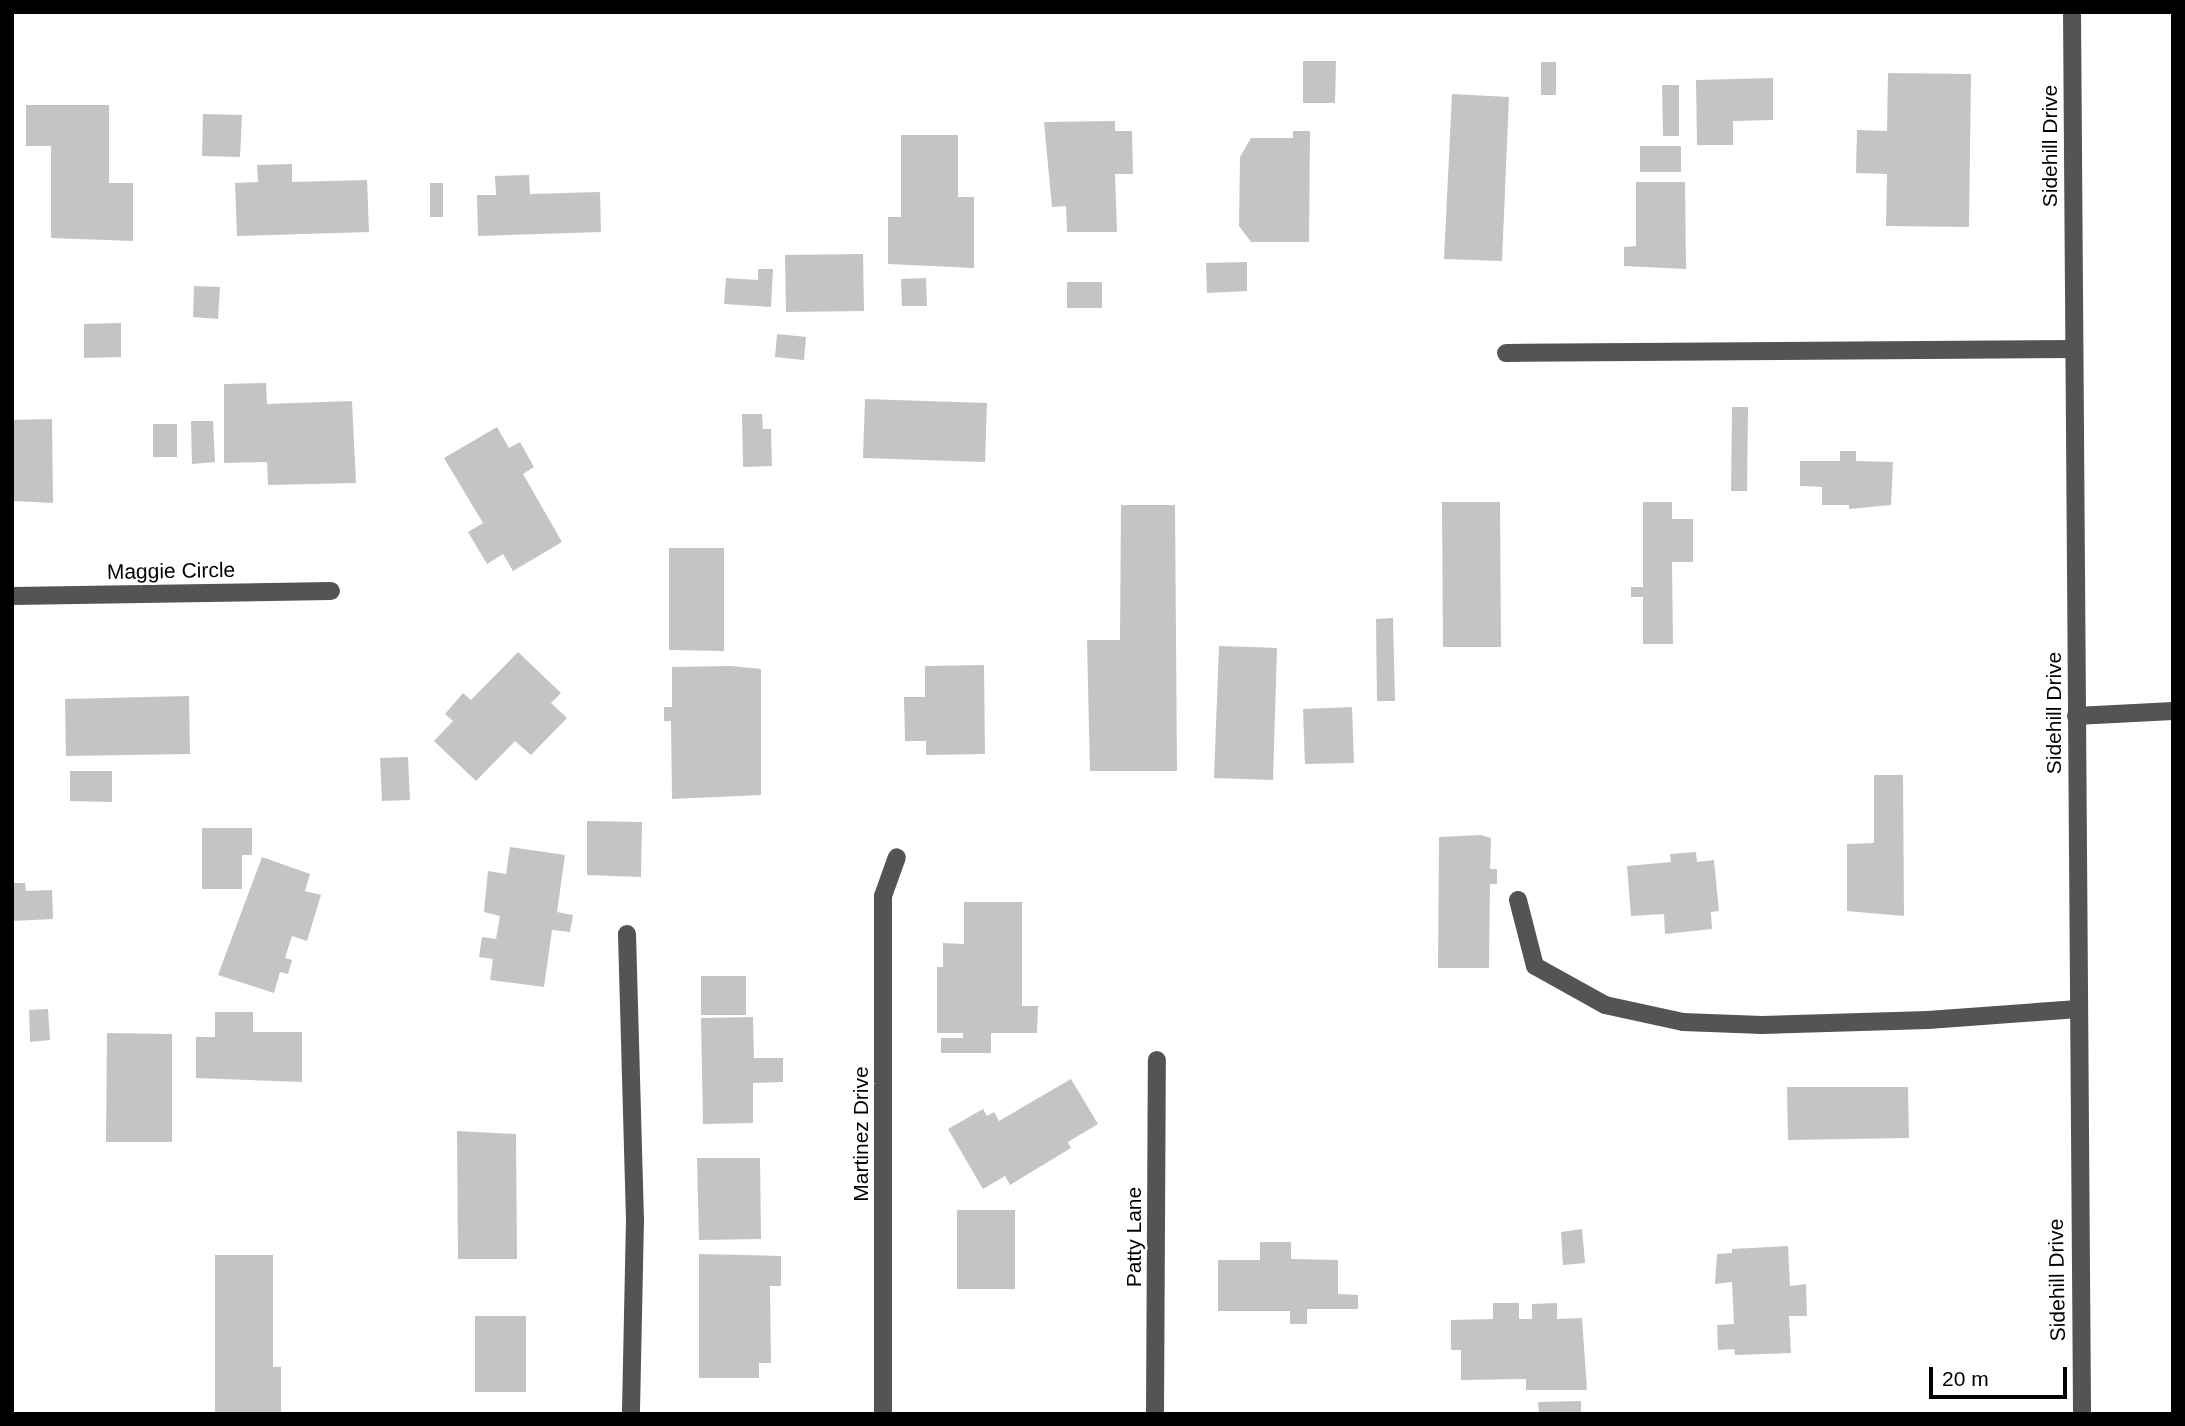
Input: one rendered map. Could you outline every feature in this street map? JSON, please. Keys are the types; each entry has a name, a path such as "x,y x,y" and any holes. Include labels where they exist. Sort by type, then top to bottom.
{"street":[{"name":"Sidehill Drive","path":"2072,12 2082,1414"},
{"path":"1506,353 2074,349"},
{"name":"Maggie Circle","path":"12,596 331,591"},
{"path":"2076,716 2173,711"},
{"name":"Martinez Drive","path":"883,1414 883,896 897,857"},
{"path":"1518,900 1535,966 1605,1005 1683,1022 1872,1021 2078,1009"},
{"path":"627,934 635,1219 631,1414"},
{"name":"Patty Lane","path":"1155,1414 1157,1060"}],"building":[{"path":"1303,61 1336,61 1335,103 1303,103"},
{"path":"1541,62 1556,62 1556,95 1541,95"},
{"path":"1888,73 1971,74 1969,227 1886,226 1887,174 1856,173 1857,130 1887,131"},
{"path":"1773,78 1773,120 1733,121 1733,145 1697,145 1696,80"},
{"path":"1662,85 1679,85 1679,136 1663,136"},
{"path":"1452,94 1509,97 1502,261 1444,259"},
{"path":"26,105 109,105 109,183 133,183 133,241 51,238 51,146 26,146"},
{"path":"203,114 242,115 240,157 202,156"},
{"path":"1115,121 1115,131 1132,131 1133,174 1115,174 1117,232 1067,232 1066,206 1052,207 1044,122"},
{"path":"1293,131 1310,131 1309,242 1251,242 1239,226 1240,157 1251,138 1293,138"},
{"path":"901,135 958,135 958,197 974,197 974,268 888,264 888,217 901,217"},
{"path":"1640,146 1681,146 1681,172 1640,172"},
{"path":"292,164 292,182 367,180 369,232 237,236 235,183 258,182 257,165"},
{"path":"529,175 530,194 600,192 601,232 478,236 477,195 496,195 495,176"},
{"path":"1636,182 1685,182 1686,269 1624,266 1624,247 1636,246"},
{"path":"430,183 443,183 443,217 430,217"},
{"path":"863,254 864,311 786,312 785,255"},
{"path":"1247,262 1247,291 1207,293 1206,263"},
{"path":"758,269 773,269 771,307 724,304 726,278 758,280"},
{"path":"926,278 927,306 902,306 901,279"},
{"path":"1067,282 1102,282 1102,308 1067,308"},
{"path":"194,286 220,287 218,319 193,317"},
{"path":"121,323 121,357 84,358 84,324"},
{"path":"777,334 806,337 804,360 775,357"},
{"path":"266,383 267,404 352,401 356,483 268,485 267,462 224,463 224,384"},
{"path":"865,399 987,403 985,462 863,458"},
{"path":"1732,407 1748,407 1747,491 1731,491"},
{"path":"742,414 762,414 763,429 771,429 772,466 743,467"},
{"path":"52,419 53,503 12,501 12,420"},
{"path":"191,421 213,421 215,462 192,464"},
{"path":"153,424 177,424 177,457 153,457"},
{"path":"497,427 509,448 520,442 534,467 523,474 562,542 513,571 503,554 487,564 468,532 483,523 444,458"},
{"path":"1840,451 1856,451 1856,461 1893,462 1891,505 1849,509 1849,505 1822,505 1822,487 1800,486 1800,461 1840,461"},
{"path":"1442,502 1500,502 1501,647 1443,647"},
{"path":"1643,502 1672,502 1672,519 1693,519 1693,562 1672,562 1673,644 1643,644 1643,597 1631,597 1631,587 1643,587"},
{"path":"1121,505 1175,505 1177,771 1090,771 1087,640 1120,640"},
{"path":"669,548 724,548 724,651 669,650"},
{"path":"1393,618 1395,701 1377,701 1376,619"},
{"path":"1219,646 1277,648 1273,780 1214,778"},
{"path":"518,652 561,693 551,703 567,718 531,755 515,741 476,781 434,741 453,721 445,714 463,693 471,700"},
{"path":"984,665 985,754 926,755 926,741 905,741 904,697 925,697 925,666"},
{"path":"731,666 761,669 761,795 672,799 671,721 664,721 664,707 672,707 672,667"},
{"path":"189,696 190,754 66,756 65,699"},
{"path":"1352,707 1354,763 1305,764 1303,709"},
{"path":"408,757 410,800 382,801 380,758"},
{"path":"70,771 112,771 112,802 70,801"},
{"path":"1874,775 1903,775 1904,916 1847,911 1847,844 1874,843"},
{"path":"587,821 642,822 641,877 587,875"},
{"path":"202,828 252,828 252,855 242,855 242,889 202,889"},
{"path":"1480,835 1491,838 1490,869 1497,869 1497,884 1490,884 1489,968 1438,968 1439,837"},
{"path":"510,847 565,855 557,912 573,915 570,932 552,930 544,987 490,980 493,959 479,957 482,937 496,939 500,916 484,912 488,871 506,874"},
{"path":"1696,852 1697,862 1714,860 1719,911 1711,912 1712,929 1665,934 1664,914 1631,916 1627,866 1671,862 1670,854"},
{"path":"262,857 310,874 305,891 321,895 307,941 292,936 285,958 292,960 288,974 280,972 274,993 218,975"},
{"path":"12,883 25,883 26,891 52,890 53,919 12,921"},
{"path":"964,902 1022,902 1022,1006 1038,1006 1037,1033 991,1033 991,1053 941,1053 941,1038 963,1038 963,1033 937,1033 937,967 943,967 943,943 964,944"},
{"path":"701,976 746,976 746,1015 701,1015"},
{"path":"48,1009 50,1040 30,1042 29,1010"},
{"path":"215,1012 253,1012 253,1032 302,1032 302,1082 196,1078 196,1037 215,1037"},
{"path":"753,1017 754,1058 783,1058 783,1082 753,1083 753,1123 703,1124 701,1018"},
{"path":"107,1033 172,1034 172,1142 106,1142"},
{"path":"1071,1079 1098,1124 1068,1142 1071,1148 1010,1185 1005,1176 983,1189 948,1129 983,1109 987,1116 994,1112 999,1121"},
{"path":"1787,1087 1908,1087 1909,1138 1788,1140"},
{"path":"457,1131 516,1134 517,1259 458,1259"},
{"path":"697,1158 760,1158 761,1239 699,1240"},
{"path":"957,1210 1015,1210 1015,1289 957,1289"},
{"path":"1582,1229 1585,1263 1563,1265 1561,1232"},
{"path":"1260,1242 1291,1242 1291,1259 1338,1260 1338,1294 1358,1295 1358,1309 1307,1309 1307,1324 1290,1324 1290,1311 1218,1311 1218,1260 1260,1260"},
{"path":"1788,1246 1790,1286 1806,1284 1807,1316 1789,1316 1791,1353 1735,1355 1734,1349 1718,1350 1717,1325 1734,1324 1732,1282 1715,1284 1717,1254 1732,1253 1732,1249"},
{"path":"699,1254 781,1256 781,1286 770,1286 771,1363 759,1363 759,1378 699,1378"},
{"path":"215,1255 273,1255 273,1367 281,1367 281,1414 215,1414"},
{"path":"1493,1303 1519,1303 1519,1319 1532,1319 1532,1304 1557,1303 1557,1319 1582,1318 1587,1390 1526,1390 1526,1379 1461,1380 1461,1350 1451,1350 1451,1320 1493,1319"},
{"path":"475,1316 526,1316 526,1392 475,1392"},
{"path":"1581,1401 1581,1414 1539,1414 1538,1402"}]}
